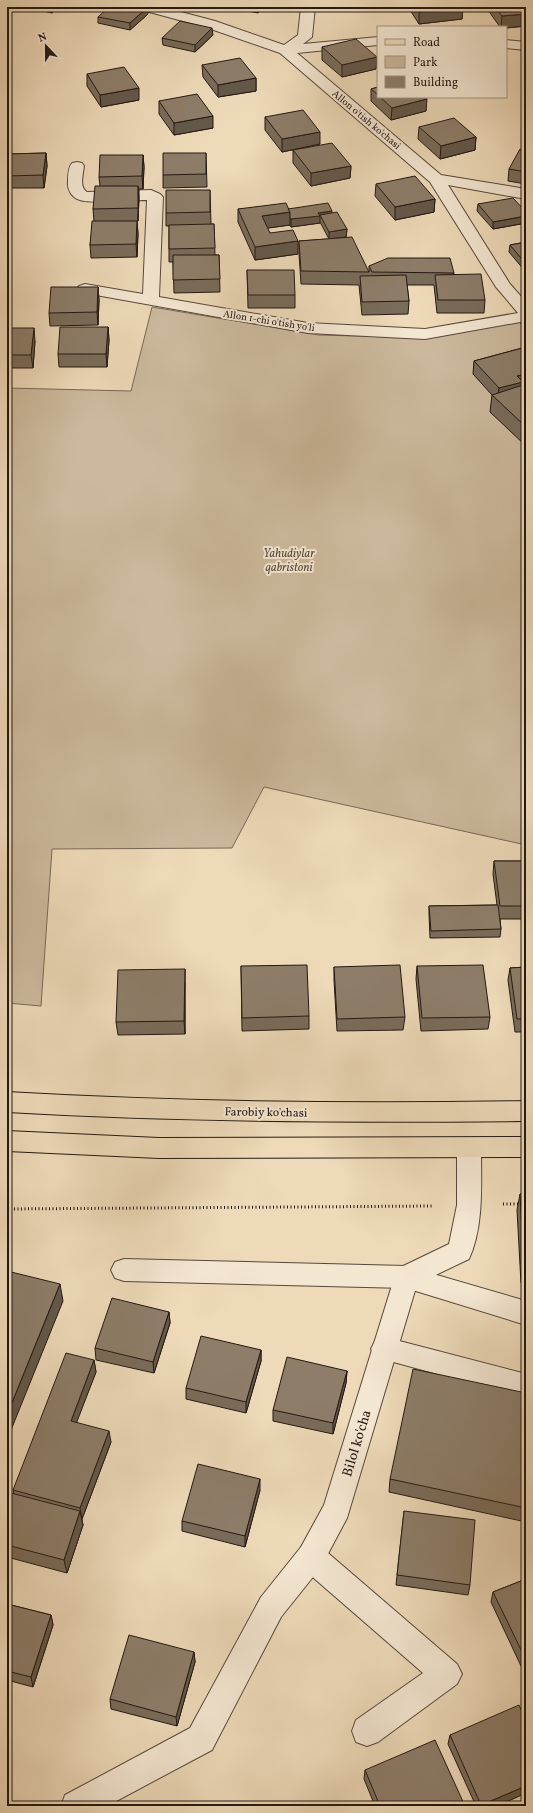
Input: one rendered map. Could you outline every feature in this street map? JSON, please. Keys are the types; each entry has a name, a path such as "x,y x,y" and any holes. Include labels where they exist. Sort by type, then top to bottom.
{"main road":[{"name":"Farobiy ko'chasi","path":"7,1102 174,1110 254,1112 526,1111"},
{"path":"7,1141 159,1148 526,1147"}],"street":[{"name":"Allon o'tish ko'chasi","path":"147,7 210,24 285,50 436,179 504,287 526,312"},
{"path":"285,50 305,37 308,7"},
{"path":"285,50 377,41"},
{"path":"507,44 526,46"},
{"path":"77,166 75,191 78,195 85,197 151,195 155,197 151,300"},
{"path":"436,179 526,194"},
{"name":"Allon 1-chi o'tish yo'li","path":"85,289 308,328 425,334 526,316"},
{"path":"406,1277 460,1251 469,1205 469,1148"},
{"path":"124,1270 406,1277 526,1313"},
{"name":"Bilol ko'cha","path":"76,1806 201,1739 271,1607 311,1557 337,1509 406,1277"},
{"path":"384,1349 526,1386"},
{"path":"311,1557 447,1674 367,1731"}],"path":[{"path":"7,1209 526,1204"}],"green space":[{"name":"Yahudiylar qabristoni","path":"152,307 319,335 429,338 519,322 526,329 526,845 264,787 232,848 52,849 41,1006 7,1003 7,388 131,391"}],"building":[{"path":"109,7 148,7 130,23 98,17"},
{"path":"416,7 463,7 419,12"},
{"path":"495,7 526,7 526,14 502,16"},
{"path":"180,21 212,28 195,45 162,38"},
{"path":"356,39 377,57 342,65 322,47"},
{"path":"240,58 256,78 218,85 202,65"},
{"path":"124,67 139,88 100,95 87,74"},
{"path":"377,87 377,94 371,89"},
{"path":"197,94 213,116 174,123 159,101"},
{"path":"381,98 427,99 392,108"},
{"path":"303,110 320,132 282,139 265,117"},
{"path":"454,118 476,137 441,146 419,127"},
{"path":"332,143 351,166 311,173 293,150"},
{"path":"520,149 526,150 526,172 509,169"},
{"path":"46,153 43,175 7,176 7,154"},
{"path":"163,153 206,153 206,174 163,175"},
{"path":"100,155 143,155 142,176 99,177"},
{"path":"415,176 435,199 395,207 376,184"},
{"path":"95,186 138,186 138,208 93,209"},
{"path":"166,190 210,190 210,212 166,213"},
{"path":"513,198 526,212 526,216 493,222 478,204"},
{"path":"286,203 290,212 262,216 270,233 293,230 298,241 255,247 238,209"},
{"path":"328,203 332,211 318,213 320,216 290,218 290,212 288,209"},
{"path":"337,212 347,229 329,232 320,215"},
{"path":"92,221 137,221 136,244 90,245"},
{"path":"214,224 215,248 169,249 169,225"},
{"path":"352,237 369,272 301,271 299,241"},
{"path":"526,242 526,264 510,245"},
{"path":"173,255 219,255 220,279 173,280"},
{"path":"388,258 450,258 454,273 372,272 369,266"},
{"path":"247,270 294,270 295,295 248,295"},
{"path":"481,274 485,300 438,300 435,275"},
{"path":"406,275 409,301 362,302 360,276"},
{"path":"51,287 98,287 97,312 49,313"},
{"path":"60,327 108,327 106,354 58,354"},
{"path":"7,328 34,328 31,355 7,355"},
{"path":"526,347 526,374 517,376 523,382 499,388 474,361"},
{"path":"526,384 526,427 492,395"},
{"path":"494,861 526,861 526,906 500,906"},
{"path":"498,905 501,929 431,931 429,906"},
{"path":"307,965 309,1016 242,1018 241,966"},
{"path":"400,965 405,1017 337,1019 334,967"},
{"path":"483,965 490,1017 422,1018 417,966"},
{"path":"526,967 526,1019 517,1019 510,968"},
{"path":"185,969 184,1021 116,1022 118,970"},
{"path":"520,1194 526,1194 526,1268 524,1268"},
{"path":"7,1271 60,1284 7,1415"},
{"path":"112,1298 169,1312 153,1362 95,1348"},
{"path":"201,1336 261,1350 246,1402 186,1388"},
{"path":"66,1353 94,1360 71,1421 109,1431 80,1508 13,1490"},
{"path":"287,1357 347,1371 333,1423 273,1410"},
{"path":"413,1369 526,1393 526,1508 390,1479"},
{"path":"198,1464 260,1479 245,1536 182,1521"},
{"path":"7,1492 80,1511 64,1560 7,1545"},
{"path":"404,1511 475,1520 470,1585 397,1575"},
{"path":"526,1579 526,1655 524,1656 493,1592"},
{"path":"7,1604 51,1615 31,1677 7,1671"},
{"path":"129,1635 194,1652 176,1717 110,1699"},
{"path":"519,1705 526,1721 526,1786 481,1805 450,1735"},
{"path":"435,1740 465,1806 380,1806 365,1770"}]}
